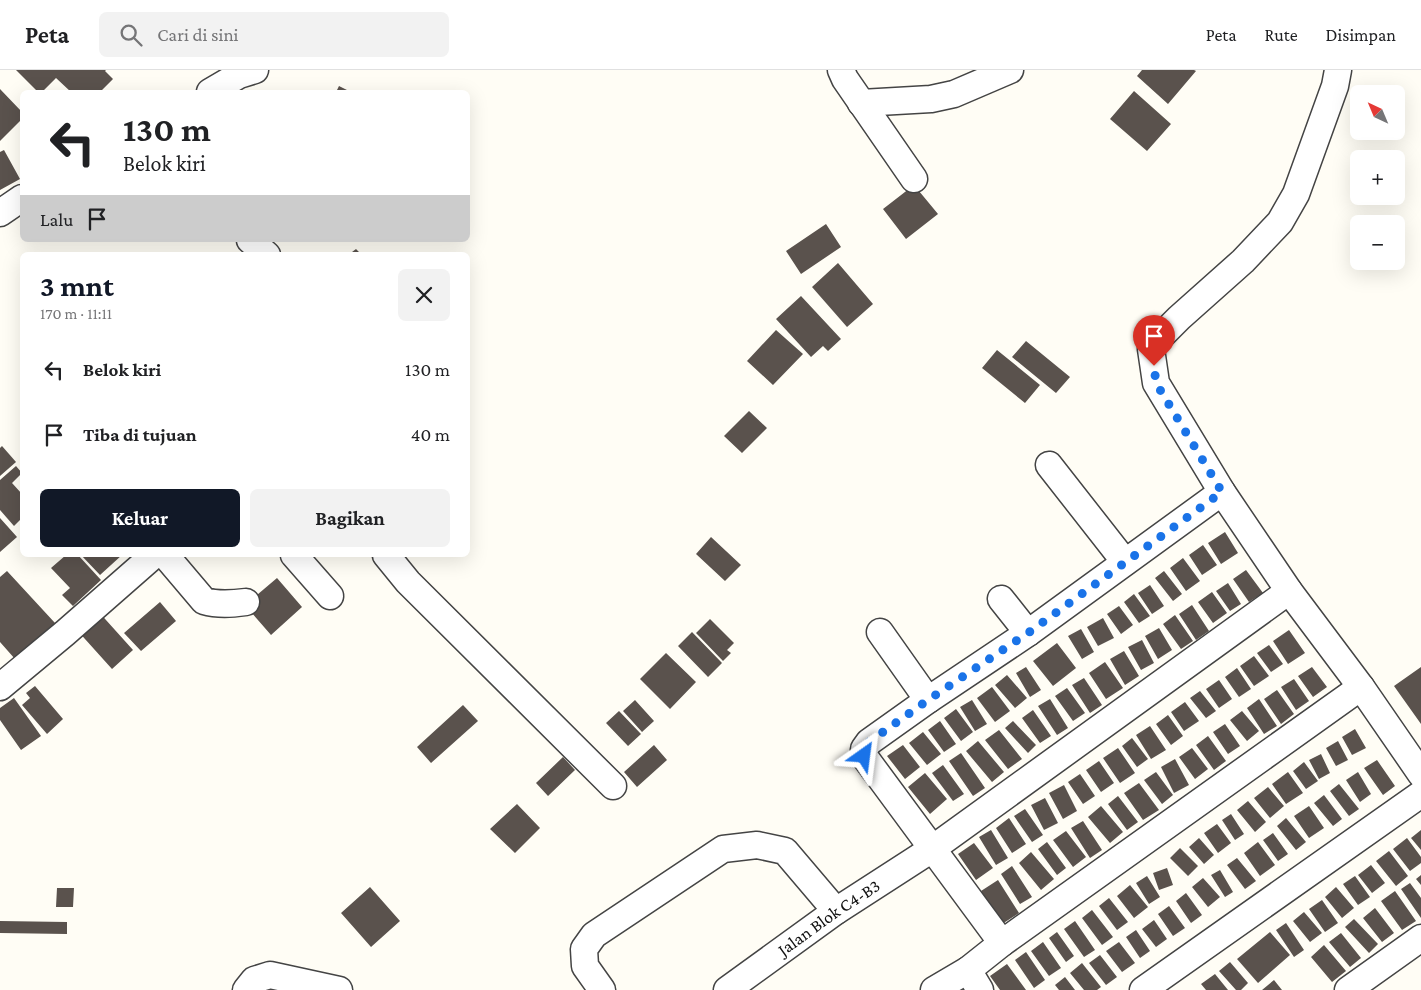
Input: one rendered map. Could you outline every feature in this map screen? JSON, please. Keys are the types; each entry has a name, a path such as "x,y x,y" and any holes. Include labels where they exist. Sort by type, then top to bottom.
{"street":[{"path":"841,70 861,103 914,179"},
{"path":"861,103 931,99 954,94 1010,70"},
{"path":"1338,70 1335,86 1296,194 1280,222 1243,261 1178,318 1151,349 1156,383 1222,492 1289,591 1361,687 1421,774"},
{"path":"215,90 244,77"},
{"path":"0,213 20,199"},
{"path":"252,242 264,252"},
{"path":"1049,465 1124,562"},
{"path":"1002,943 864,756 864,749 869,742 1028,633 1222,492"},
{"path":"0,687 65,634 152,557"},
{"path":"167,557 204,601 213,604 246,602"},
{"path":"296,557 330,596"},
{"path":"388,557 408,582 613,786"},
{"name":"Jalan Blok C4-B3","path":"727,990 836,910 932,849 1289,591"},
{"path":"1001,599 1028,633"},
{"path":"880,632 928,700"},
{"path":"934,990 974,980 1002,943 1361,687"},
{"path":"1143,990 1421,794"},
{"path":"602,990 585,966 584,949 594,935 723,849 757,845 785,851 836,910"},
{"path":"1348,990 1421,938"},
{"path":"246,990 254,980 270,975 339,990"}],"building":[{"path":"16,70 106,70 113,79 102,90 69,90 56,78 44,90 36,90"},
{"path":"1142,70 1196,71 1168,104 1137,76"},
{"path":"339,86 347,90 337,90"},
{"path":"0,89 20,110 20,121 0,141"},
{"path":"1134,91 1171,124 1147,151 1110,119"},
{"path":"4,150 20,179 0,190 0,152"},
{"path":"914,185 938,214 906,239 883,209"},
{"path":"826,224 841,247 801,274 786,251"},
{"path":"838,263 873,304 847,327 812,287"},
{"path":"801,296 841,339 828,351 823,346 811,357 776,319"},
{"path":"776,330 803,354 773,385 747,361"},
{"path":"1026,341 1070,377 1056,393 1012,357"},
{"path":"997,350 1040,385 1025,403 982,368"},
{"path":"749,411 767,428 742,453 724,436"},
{"path":"2,446 16,462 0,476 0,448"},
{"path":"16,466 20,471 20,475 12,483 20,492 20,520 14,526 0,510 0,480"},
{"path":"0,518 17,537 0,552"},
{"path":"1225,532 1238,553 1221,564 1208,543"},
{"path":"711,537 741,565 725,581 696,554"},
{"path":"1203,545 1217,565 1202,575 1189,555"},
{"path":"64,557 80,557 101,580 73,606 62,595 70,588 51,568"},
{"path":"83,557 120,557 100,575"},
{"path":"1183,558 1200,581 1186,591 1170,568"},
{"path":"1246,570 1263,593 1249,602 1233,579"},
{"path":"7,571 55,623 15,659 0,642 0,577"},
{"path":"1164,571 1182,594 1173,601 1155,578"},
{"path":"277,578 302,607 271,635 245,605"},
{"path":"1228,583 1241,604 1230,611 1216,591"},
{"path":"1150,585 1164,606 1152,614 1138,593"},
{"path":"1212,592 1227,613 1213,623 1198,602"},
{"path":"1134,594 1150,616 1139,623 1124,602"},
{"path":"160,602 176,621 141,651 124,633"},
{"path":"1192,605 1209,631 1196,640 1179,614"},
{"path":"1119,606 1133,625 1121,634 1107,614"},
{"path":"97,610 133,650 112,669 76,629"},
{"path":"1175,615 1193,641 1181,649 1163,624"},
{"path":"1103,618 1114,638 1098,646 1087,627"},
{"path":"710,619 734,643 727,650 731,653 723,661 696,633"},
{"path":"1159,628 1172,650 1158,659 1145,636"},
{"path":"1081,629 1094,652 1082,659 1068,636"},
{"path":"1289,630 1305,653 1288,664 1273,641"},
{"path":"692,632 722,663 708,677 678,646"},
{"path":"1142,640 1154,663 1141,670 1128,647"},
{"path":"1057,643 1076,668 1053,686 1033,661"},
{"path":"1269,645 1283,664 1271,672 1257,653"},
{"path":"1124,651 1139,676 1125,685 1110,659"},
{"path":"666,653 696,682 670,709 640,679"},
{"path":"1254,656 1269,676 1254,686 1240,666"},
{"path":"1105,662 1123,688 1106,699 1089,673"},
{"path":"1026,667 1041,690 1030,697 1016,673"},
{"path":"1312,667 1327,687 1313,697 1298,676"},
{"path":"1421,667 1421,724 1394,686"},
{"path":"1237,668 1251,689 1239,697 1225,677"},
{"path":"1007,675 1027,698 1015,708 995,685"},
{"path":"1084,678 1102,705 1090,713 1072,685"},
{"path":"1294,679 1309,701 1296,710 1281,687"},
{"path":"1219,680 1232,699 1219,708 1206,689"},
{"path":"35,686 63,719 47,734 22,705 30,698 26,693"},
{"path":"992,687 1010,711 995,722 977,698"},
{"path":"1067,688 1085,713 1073,721 1055,696"},
{"path":"1277,690 1294,714 1281,724 1264,699"},
{"path":"1200,691 1216,711 1206,718 1190,698"},
{"path":"14,698 41,736 21,750 0,720 0,708"},
{"path":"1050,699 1068,728 1057,735 1038,706"},
{"path":"1259,699 1277,726 1264,734 1247,708"},
{"path":"635,700 654,721 642,732 623,711"},
{"path":"972,700 987,724 975,731 960,707"},
{"path":"1185,702 1199,721 1184,731 1171,712"},
{"path":"463,705 478,721 431,763 417,747"},
{"path":"956,709 973,732 961,741 944,718"},
{"path":"1033,710 1051,736 1040,743 1022,718"},
{"path":"619,711 641,734 628,746 606,723"},
{"path":"1242,711 1259,731 1247,741 1230,720"},
{"path":"1168,715 1183,736 1171,745 1156,724"},
{"path":"940,721 956,744 944,752 928,730"},
{"path":"1013,721 1036,745 1028,753 1005,728"},
{"path":"1225,724 1240,746 1228,754 1213,732"},
{"path":"1150,726 1166,750 1151,759 1136,735"},
{"path":"1355,729 1366,748 1352,755 1342,737"},
{"path":"999,730 1022,759 1008,769 985,740"},
{"path":"923,732 941,754 927,765 909,743"},
{"path":"1208,736 1226,761 1214,770 1196,745"},
{"path":"1132,738 1148,759 1137,767 1122,746"},
{"path":"978,741 1004,772 992,782 966,751"},
{"path":"1338,741 1348,760 1336,766 1326,748"},
{"path":"654,745 667,760 637,787 624,772"},
{"path":"903,745 920,767 905,779 887,756"},
{"path":"1118,748 1135,773 1120,783 1103,758"},
{"path":"1192,748 1208,769 1195,779 1179,757"},
{"path":"961,753 985,788 973,796 949,761"},
{"path":"1321,754 1330,773 1319,779 1309,760"},
{"path":"563,757 575,770 548,796 536,783"},
{"path":"1175,759 1189,785 1174,793 1161,767"},
{"path":"1377,760 1395,786 1383,795 1364,768"},
{"path":"1099,761 1114,783 1101,792 1086,770"},
{"path":"1304,762 1318,781 1306,789 1293,771"},
{"path":"943,765 964,794 953,801 932,773"},
{"path":"1156,772 1173,795 1162,804 1144,780"},
{"path":"1288,772 1303,793 1286,804 1272,784"},
{"path":"1358,772 1371,794 1360,802 1346,780"},
{"path":"925,773 947,799 930,814 908,787"},
{"path":"1080,774 1095,796 1083,804 1068,782"},
{"path":"1139,783 1159,810 1143,820 1124,793"},
{"path":"1339,784 1359,809 1349,816 1330,791"},
{"path":"1064,785 1077,811 1063,819 1049,793"},
{"path":"1268,787 1284,806 1270,818 1254,798"},
{"path":"1324,795 1342,819 1333,826 1314,803"},
{"path":"1118,796 1138,822 1127,830 1108,804"},
{"path":"1045,798 1058,823 1044,830 1031,805"},
{"path":"1248,801 1266,822 1255,832 1237,810"},
{"path":"517,804 540,828 515,853 490,829"},
{"path":"1101,806 1123,832 1110,843 1088,817"},
{"path":"1309,806 1324,828 1309,838 1294,816"},
{"path":"1025,809 1043,835 1032,842 1014,816"},
{"path":"1231,814 1244,834 1235,840 1222,820"},
{"path":"1009,818 1026,844 1012,853 996,828"},
{"path":"1286,818 1306,842 1296,850 1277,826"},
{"path":"1083,821 1102,850 1090,858 1071,828"},
{"path":"1217,824 1231,843 1218,853 1204,833"},
{"path":"991,830 1008,858 996,865 979,837"},
{"path":"1421,830 1421,850 1411,838"},
{"path":"1066,831 1086,857 1073,867 1053,840"},
{"path":"1273,833 1288,854 1278,861 1263,840"},
{"path":"1199,838 1214,855 1204,864 1189,847"},
{"path":"1407,838 1421,857 1421,863 1410,871 1393,849"},
{"path":"1047,842 1066,868 1057,875 1038,849"},
{"path":"1258,842 1275,865 1260,876 1244,853"},
{"path":"974,843 993,868 976,880 958,854"},
{"path":"1180,848 1198,866 1188,876 1170,858"},
{"path":"1389,851 1408,876 1396,886 1376,861"},
{"path":"1031,852 1054,879 1041,890 1019,863"},
{"path":"1237,858 1256,881 1245,889 1227,865"},
{"path":"1371,865 1385,883 1372,893 1358,875"},
{"path":"1012,866 1032,897 1020,904 1001,874"},
{"path":"1167,868 1173,885 1159,890 1153,873"},
{"path":"1220,870 1233,892 1225,897 1211,875"},
{"path":"1421,875 1421,885 1416,879"},
{"path":"1147,876 1160,897 1149,904 1136,883"},
{"path":"1355,876 1370,897 1358,905 1343,884"},
{"path":"1203,878 1220,897 1208,907 1192,887"},
{"path":"998,880 1019,913 1002,924 981,891"},
{"path":"1410,883 1421,898 1421,918 1401,889"},
{"path":"1130,885 1148,907 1134,918 1117,896"},
{"path":"370,887 400,921 371,947 341,913"},
{"path":"1336,887 1354,908 1342,918 1325,897"},
{"path":"57,888 74,888 73,907 56,907"},
{"path":"1395,891 1416,921 1402,930 1381,901"},
{"path":"1186,893 1202,915 1191,923 1176,901"},
{"path":"1109,898 1128,922 1117,930 1099,906"},
{"path":"1322,900 1338,923 1325,932 1309,909"},
{"path":"1169,906 1185,928 1173,936 1158,914"},
{"path":"1375,908 1394,933 1382,942 1363,918"},
{"path":"1092,910 1113,937 1102,945 1082,918"},
{"path":"1304,912 1322,933 1310,942 1293,921"},
{"path":"1354,919 1378,944 1369,953 1345,927"},
{"path":"1154,920 1167,939 1156,947 1142,929"},
{"path":"0,921 67,922 67,934 0,933"},
{"path":"1075,921 1095,950 1084,957 1064,929"},
{"path":"1286,923 1304,950 1294,957 1276,930"},
{"path":"1136,930 1150,951 1140,958 1126,937"},
{"path":"1057,932 1074,956 1066,962 1049,938"},
{"path":"1270,932 1290,955 1258,983 1237,959"},
{"path":"1341,933 1361,958 1350,967 1329,942"},
{"path":"1043,942 1061,968 1049,976 1031,951"},
{"path":"1119,942 1135,963 1122,972 1106,951"},
{"path":"1324,945 1346,971 1332,982 1311,957"},
{"path":"1026,952 1045,980 1034,988 1015,960"},
{"path":"1100,955 1117,977 1106,985 1089,963"},
{"path":"1230,962 1248,983 1241,990 1236,990 1219,971"},
{"path":"1082,963 1101,987 1097,990 1084,990 1070,973"},
{"path":"1007,964 1026,990 1000,990 990,976"},
{"path":"1215,974 1228,990 1206,990 1201,984"},
{"path":"1065,977 1075,990 1059,990 1055,985"},
{"path":"1274,980 1282,990 1262,990"}],"route":[{"path":"864,756 864,749 869,742 1028,633 1222,492 1156,383 1154,366"}]}
